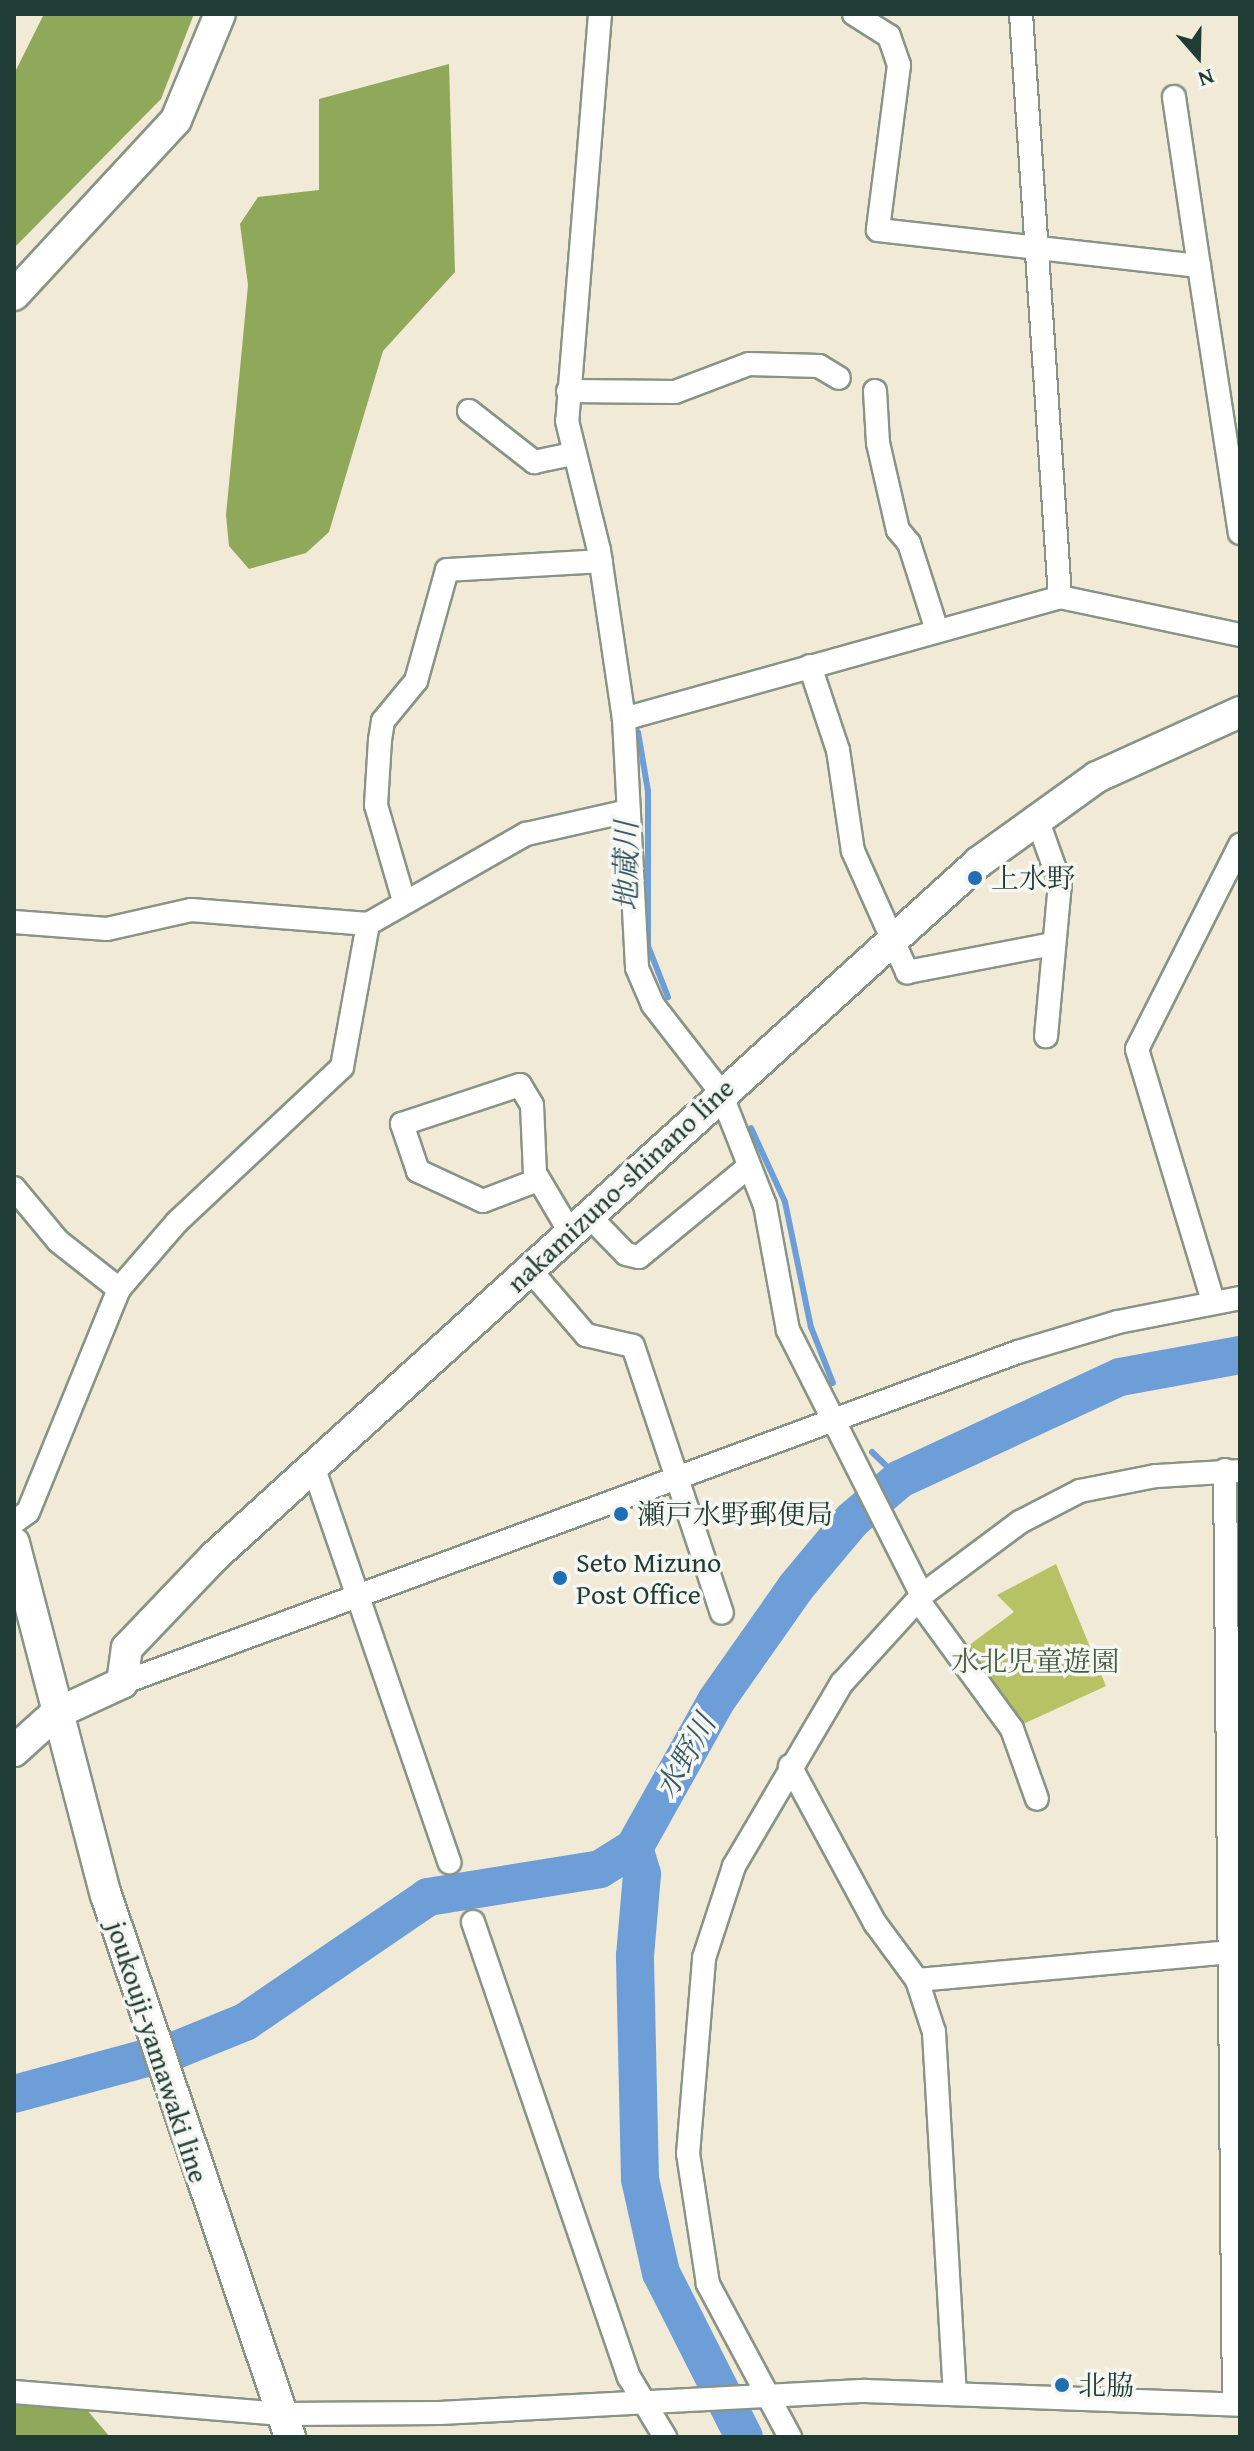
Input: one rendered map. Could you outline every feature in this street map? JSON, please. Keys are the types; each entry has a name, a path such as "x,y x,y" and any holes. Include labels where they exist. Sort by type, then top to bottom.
{"main road":[{"path":"14,295 176,120 220,14"},
{"name":"nakamizuno-shinano line","path":"122,1683 127,1648 314,1469 720,1091 887,941 1036,816 1097,777 1240,712"},
{"name":"joukouji-yamawaki line","path":"14,1543 55,1714 152,2035 286,2426"},
{"path":"14,1751 55,1714 122,1683"}],"street":[{"path":"600,14 585,255 568,391 572,454 601,561 624,719 637,968 653,1005 720,1091 747,1168 765,1205 788,1330 918,1590 1012,1729 1037,1799"},
{"path":"854,14 889,36 899,65 878,230 1039,251 1199,266"},
{"path":"1021,14 1060,597"},
{"path":"1174,97 1199,266 1231,438 1240,533"},
{"path":"568,391 675,392 749,364 819,366 839,378"},
{"path":"875,391 878,443 898,530 909,543 936,627"},
{"path":"469,411 534,462 572,454"},
{"path":"404,901 376,805 382,730 416,681 447,570 601,561"},
{"path":"624,719 936,627 1060,597 1240,635"},
{"path":"810,666 838,750 853,851 887,941 907,972 1053,944"},
{"path":"14,922 107,929 191,910 368,924 526,834 628,811"},
{"path":"1036,816 1060,883 1046,1036"},
{"path":"1213,1301 1137,1049 1240,845"},
{"path":"14,1522 28,1512 119,1289 177,1222 342,1067 368,924"},
{"path":"538,1180 483,1201 418,1171 402,1124 520,1085 532,1105 538,1180 579,1223 626,1254 639,1257 747,1168"},
{"path":"14,1188 58,1241 119,1289"},
{"path":"530,1270 586,1335 633,1346 674,1480 722,1613"},
{"path":"122,1683 1018,1352 1213,1301 1240,1298"},
{"path":"314,1469 449,1862"},
{"path":"14,2392 286,2426 650,2400 767,2398 955,2391 1237,2404 1232,1471 1080,1491 1020,1522 918,1590 842,1683 790,1766 734,1866 704,1958 688,2154 708,2284 767,2398 790,2437"},
{"path":"790,1766 875,1923 917,1980 934,2032 955,2391"},
{"path":"473,1922 665,2437"},
{"path":"917,1980 1235,1951"}],"green space":[{"path":"44,14 194,14 161,99 14,248 14,74"},
{"path":"449,64 455,272 383,351 329,532 306,553 249,569 229,546 226,515 248,285 240,224 258,197 319,190 319,99"},
{"name":"水北児童遊園","path":"1056,1564 1106,1686 1012,1729 957,1654 1014,1612 997,1595"},
{"path":"14,2404 87,2410 110,2437 14,2437"}],"waterway":[{"name":"地蔵川","path":"638,732 648,791 648,946 668,997"},
{"name":"地蔵川","path":"751,1128 785,1202 811,1327 833,1383"},
{"name":"水野川","path":"744,2437 661,2273 640,2179 635,1956 642,1874 634,1848 716,1701 796,1587 852,1520 900,1479 1120,1377 1240,1355"},
{"name":"地蔵川","path":"872,1452 900,1479"},
{"path":"14,2094 176,2050 245,2022 428,1897 600,1869 634,1848"}],"place":[{"name":"上水野","path":"975,878"},
{"name":"瀬戸水野郵便局","path":"621,1514"},
{"name":"Seto Mizuno Post Office","path":"560,1578"},
{"name":"北脇","path":"1062,2385"}]}
